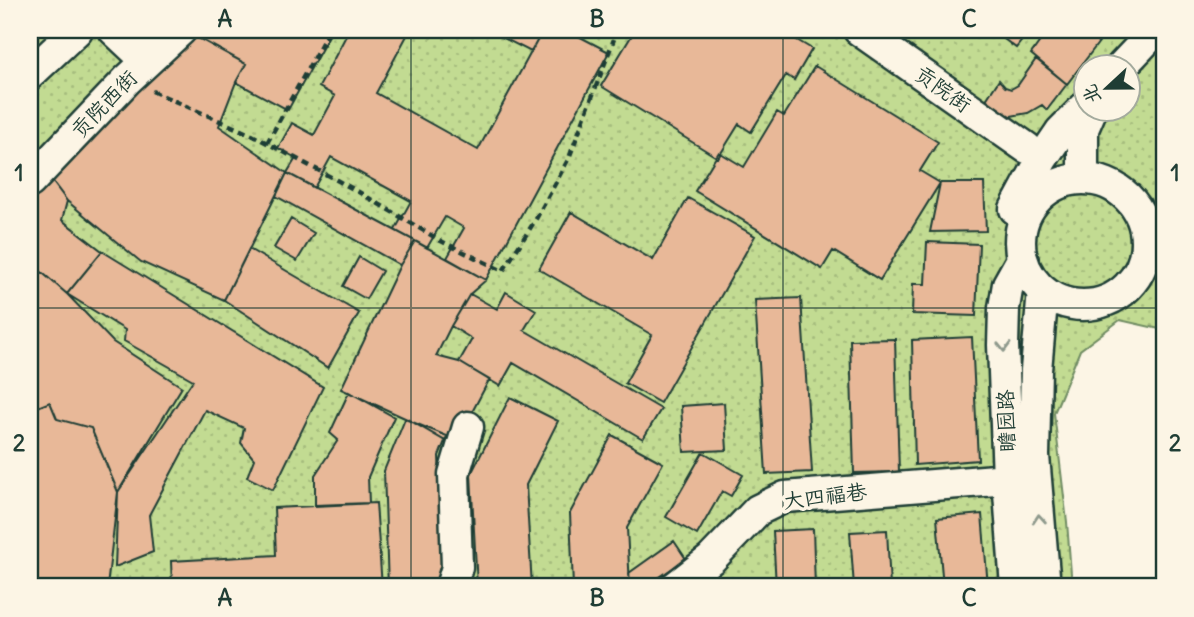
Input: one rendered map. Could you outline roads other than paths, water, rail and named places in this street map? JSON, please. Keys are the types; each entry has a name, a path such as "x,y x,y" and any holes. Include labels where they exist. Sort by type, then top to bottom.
{"street":[{"path":"30,74 77,30"},
{"path":"114,30 137,71"},
{"name":"贡院西街","path":"30,182 137,71 181,30"},
{"name":"贡院街","path":"859,30 1027,148"},
{"path":"1004,308 1004,263 1014,212 1042,159 1072,120"},
{"path":"1083,178 1083,129 1086,122"},
{"path":"1083,178 1104,182 1124,193 1155,238 1145,253 1138,273 1124,290 1105,301 1084,305 1062,302 1043,291 1030,277 1022,259 1020,239 1024,220 1033,203 1046,190 1064,181 1083,178"},
{"name":"瞻园路","path":"1016,587 1008,479 1003,345 1008,284 1022,259"},
{"name":"瞻园路","path":"1043,291 1036,370 1034,456 1045,587"},
{"path":"451,587 457,567 454,474 468,427"},
{"name":"大四福巷","path":"675,587 711,559 758,510 785,497 1008,479"}]}
